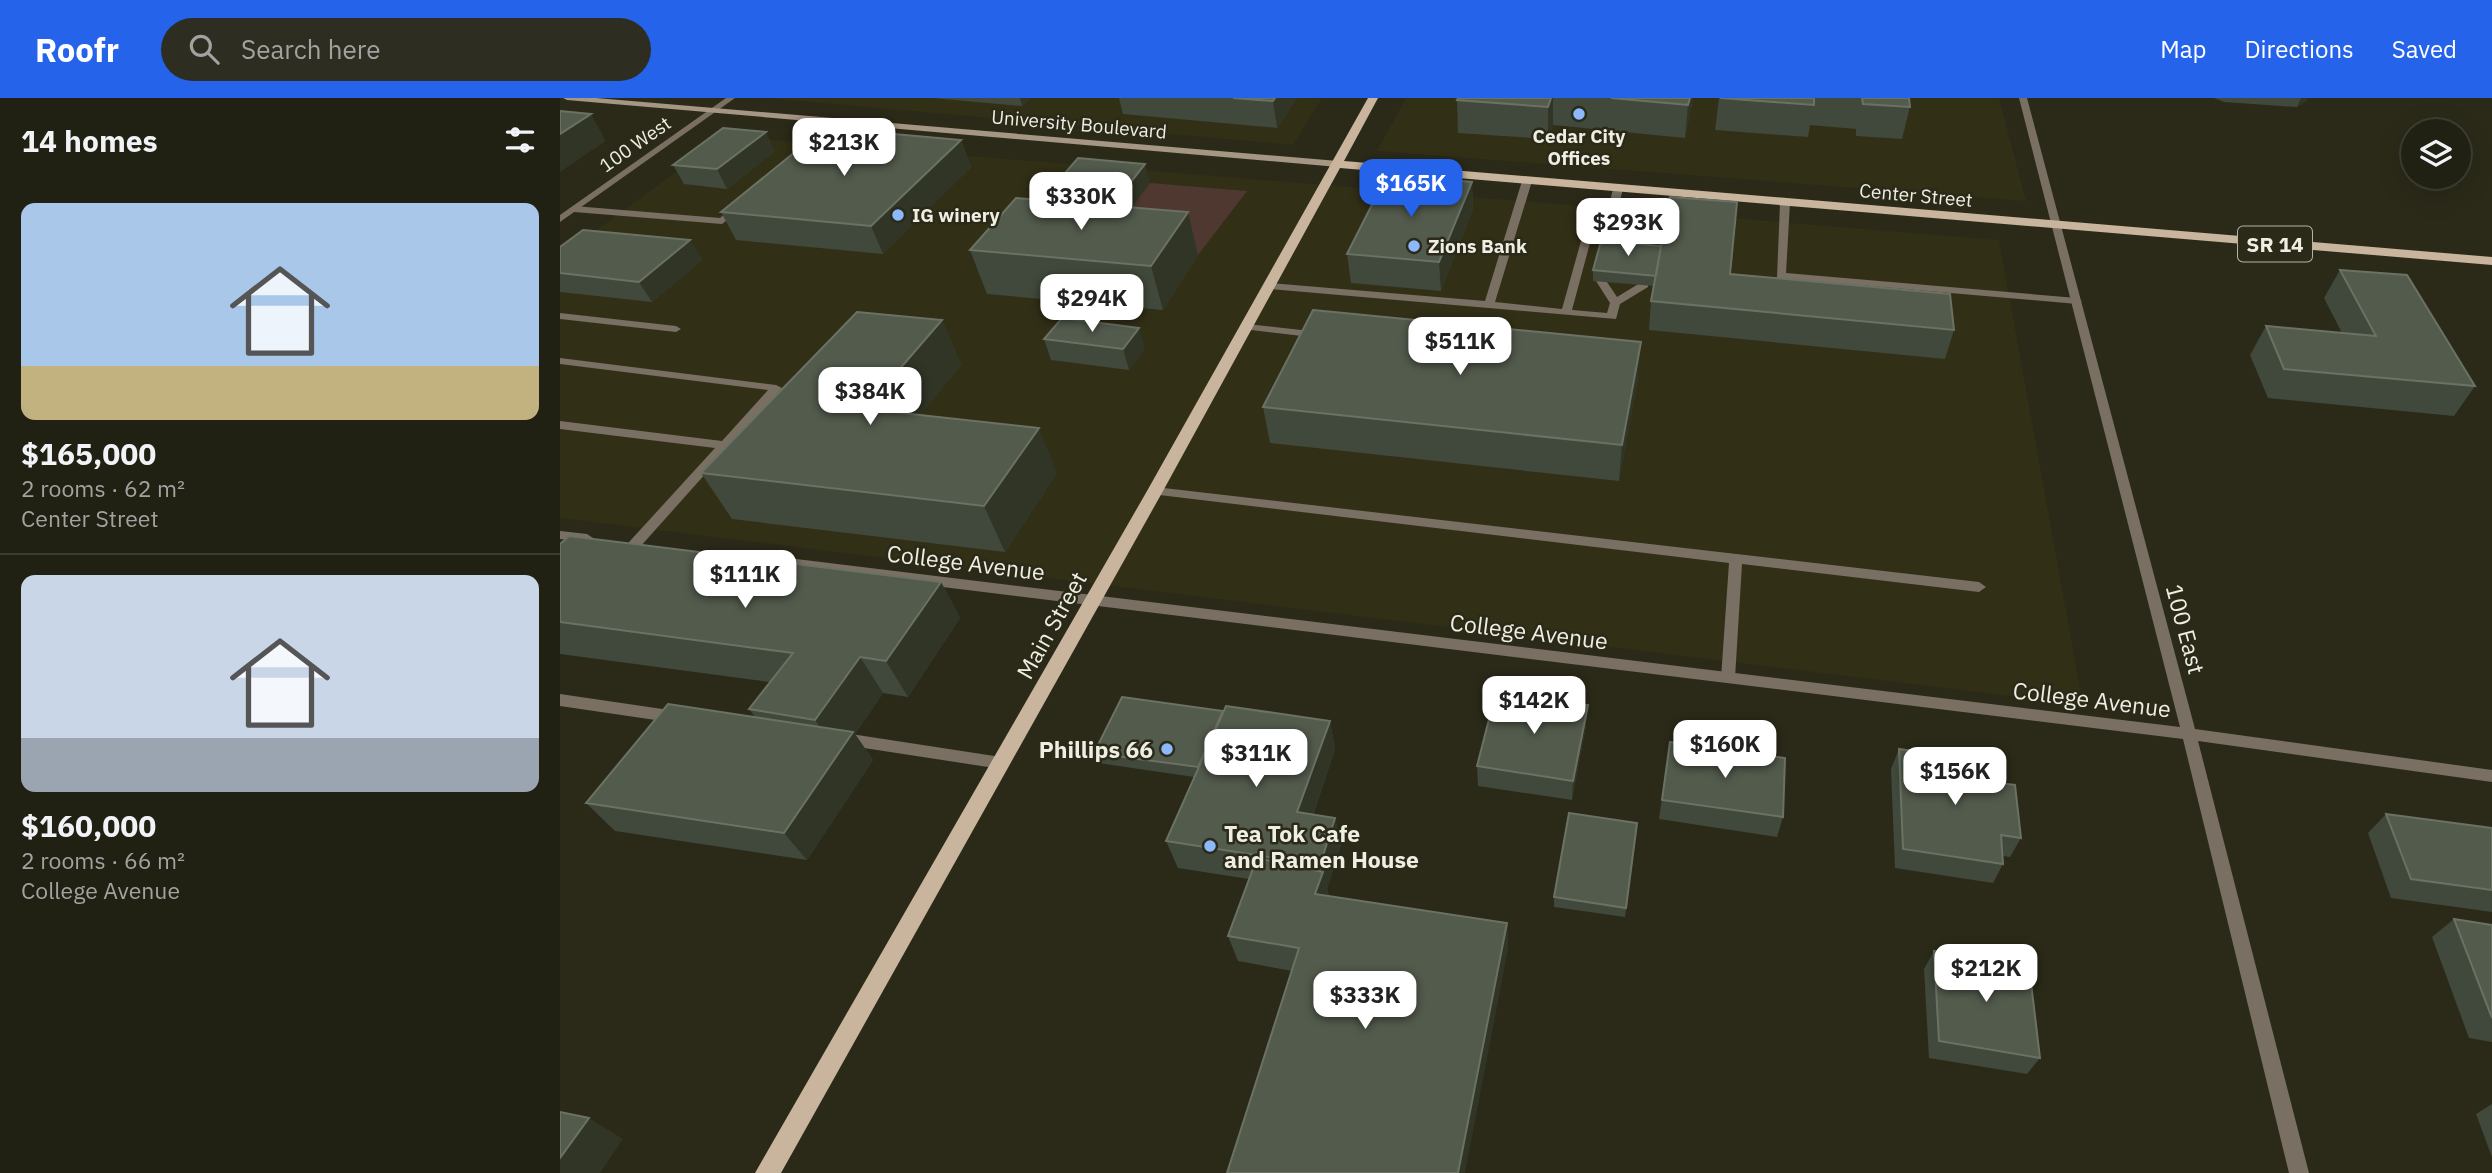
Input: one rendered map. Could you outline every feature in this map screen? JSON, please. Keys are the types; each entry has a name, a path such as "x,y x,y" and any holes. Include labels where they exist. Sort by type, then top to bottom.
{"main road":[{"name":"University Boulevard","path":"567,98 1338,164"},
{"name":"Main Street","path":"766,1173 1155,491 1373,98"},
{"name":"Center Street","path":"1338,164 2492,261"}],"street":[{"name":"100 West","path":"560,219 731,98"},
{"name":"100 East","path":"2023,98 2189,734 2299,1173"},
{"path":"792,163 842,122"},
{"path":"1489,305 1527,181"},
{"path":"1607,251 1606,236 1618,188"},
{"path":"574,209 723,221 752,196"},
{"path":"1785,203 1781,276 2077,301"},
{"path":"1606,236 1626,253"},
{"path":"1566,313 1586,241 1606,236 1647,255"},
{"path":"1601,281 1615,303"},
{"path":"1270,286 1612,317 1622,283"},
{"path":"1615,303 1644,285"},
{"path":"560,316 676,329"},
{"path":"1247,327 1330,336"},
{"path":"560,361 776,388 641,545 560,535"},
{"path":"560,425 725,445"},
{"path":"1155,491 1979,587"},
{"path":"1728,678 1736,559"},
{"name":"College Avenue","path":"779,562 2189,734 2492,776"},
{"path":"560,700 693,719"},
{"path":"850,740 1001,763"}],"shaded area":[{"path":"768,98 1322,98 1293,145"},
{"path":"1406,98 1999,98 2026,201 1377,151"},
{"path":"725,136 1999,240 2083,705 560,518 560,257"},
{"path":"1150,183 1247,191 1198,255 1102,247"}],"building":[{"path":"1233,98 1275,98 1273,101"},
{"path":"1551,98 1548,107 1457,100"},
{"path":"1611,98 1690,98 1688,105"},
{"path":"1720,98 1814,98 1814,105"},
{"path":"1862,98 1909,98 1910,107 1863,104"},
{"path":"560,111 591,114 560,134"},
{"path":"723,128 766,132 717,169 673,165"},
{"path":"849,130 961,140 871,226 721,212 806,143 826,145 840,133"},
{"path":"1078,158 1145,164 1112,206 1042,200"},
{"path":"1387,175 1472,182 1439,262 1347,254"},
{"path":"1670,197 1737,202 1730,274 1950,294 1954,330 1651,301"},
{"path":"1016,198 1188,212 1151,266 970,250"},
{"path":"583,230 690,240 639,282 560,273 560,247"},
{"path":"1601,241 1661,246 1656,276 1593,270"},
{"path":"2340,270 2407,275 2475,386 2284,369 2266,326 2376,336"},
{"path":"1313,310 1641,342 1622,445 1263,407"},
{"path":"857,312 942,320 865,409 1039,428 984,506 701,473"},
{"path":"1062,318 1139,328 1123,349 1044,339"},
{"path":"569,536 941,582 886,661 860,657 815,720 749,709 793,653 560,622 560,544"},
{"path":"1496,692 1588,705 1573,781 1477,766"},
{"name":"Phillips 66","path":"1122,697 1223,711 1198,767 1094,753"},
{"path":"668,704 853,732 784,833 586,803"},
{"path":"1226,706 1330,721 1297,812 1335,818 1320,865 1166,841"},
{"path":"1670,742 1785,758 1783,817 1662,800"},
{"path":"1899,749 1988,761 1990,782 2015,785 2021,838 2001,835 2003,864 1903,849"},
{"path":"1569,813 1637,823 1626,908 1554,897"},
{"path":"2386,814 2492,828 2492,890 2411,879"},
{"path":"1257,858 1323,872 1315,894 1507,923 1458,1173 1227,1173 1299,948 1228,936"},
{"path":"2454,919 2492,925 2492,1018"},
{"path":"1934,951 2029,966 2040,1058 1939,1041"},
{"path":"560,1112 589,1118 560,1158"}],"place":[{"name":"Cedar City Offices","path":"1579,114"},
{"name":"IG winery","path":"898,215"},
{"name":"Zions Bank","path":"1414,246"},
{"name":"Phillips 66","path":"1167,749"},
{"name":"Tea Tok Cafe and Ramen House","path":"1210,846"}]}
